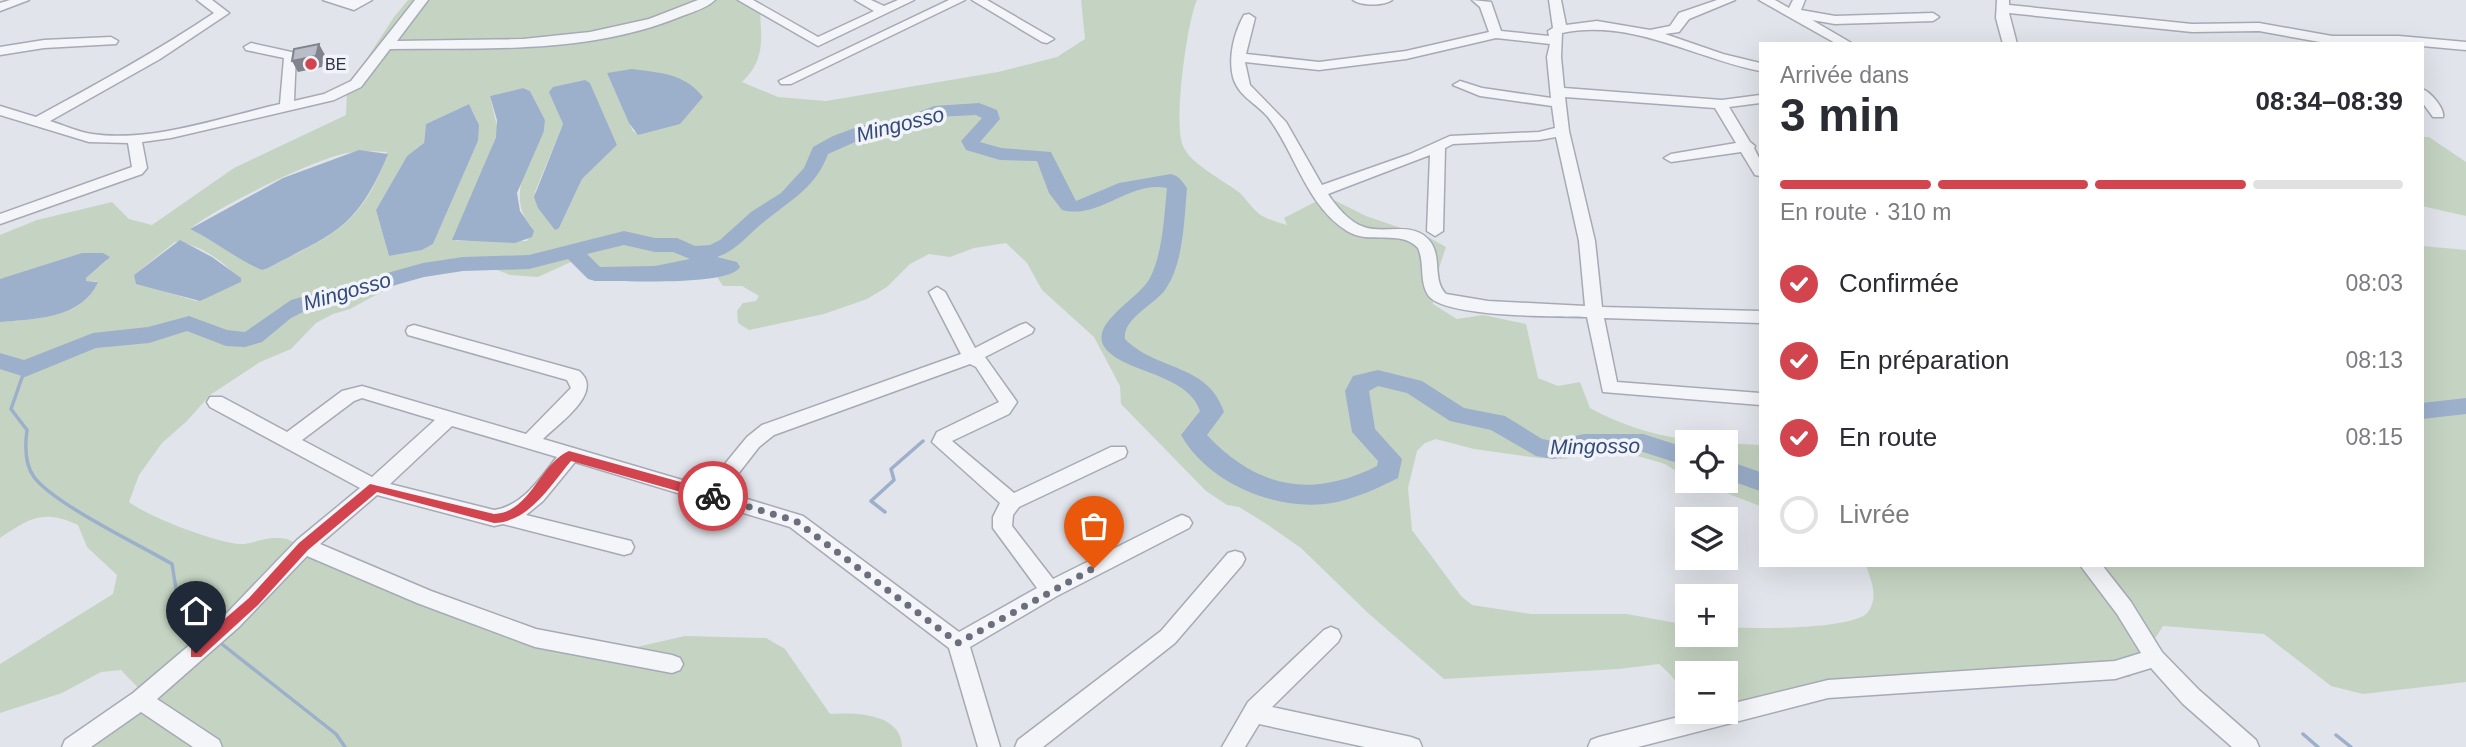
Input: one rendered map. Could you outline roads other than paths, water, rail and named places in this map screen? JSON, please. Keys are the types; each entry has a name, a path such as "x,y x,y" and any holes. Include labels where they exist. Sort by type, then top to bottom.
{"street":[{"path":"0,7 23,0"},
{"path":"39,121 151,62 177,41 223,13 203,0"},
{"path":"329,0 354,6 366,0"},
{"path":"0,110 89,138 134,139 184,131 329,97 355,84 389,45 422,0"},
{"path":"389,45 511,45 616,31 654,22 709,0"},
{"path":"744,0 818,42 908,0"},
{"path":"861,0 884,11"},
{"path":"786,80 959,0"},
{"path":"978,0 1047,39"},
{"path":"1359,0 1387,0"},
{"path":"1478,0 1486,5 1496,34"},
{"path":"1555,0 1561,35 1554,57 1562,131 1587,241 1594,312 1609,388 1759,399"},
{"path":"1649,32 1675,29 1684,16 1729,0"},
{"path":"1766,0 1796,6 1835,20 1933,17"},
{"path":"2011,42 2002,4 2192,28 2259,27 2288,39 2368,42"},
{"path":"1796,6 1844,42"},
{"path":"1249,18 1237,57 1246,90 1270,111 1283,128 1318,192 1353,228 1420,239 1430,259 1432,289 1447,301 1469,306 1759,317"},
{"path":"1237,57 1304,66 1354,64 1496,34 1561,35 1626,28 1649,32 1720,57 1759,67"},
{"path":"4,52 44,44 111,41"},
{"path":"2424,44 2466,46"},
{"path":"251,47 291,56 287,106"},
{"path":"1461,85 1480,92 1560,97 1722,104 1759,99"},
{"path":"2424,96 2438,114"},
{"path":"1722,104 1759,170"},
{"path":"1318,192 1450,140 1539,136 1562,131"},
{"path":"0,219 137,172 140,168 134,139"},
{"path":"1435,231 1438,146"},
{"path":"1671,158 1748,146"},
{"path":"937,292 971,357 982,363 1007,405 943,437 941,442 1012,502"},
{"path":"711,495 759,436 768,430 971,357 1026,329"},
{"path":"414,331 573,375 579,380 580,388 576,395 531,440"},
{"path":"288,441 356,393 414,406 448,419 531,440 569,456 796,521 958,643 989,747"},
{"path":"216,402 374,487 494,519 507,518 624,547"},
{"path":"73,747 141,699 232,621 304,546 448,419"},
{"path":"1050,590 1003,528 1001,519 1012,502 1118,452"},
{"path":"507,518 528,503 569,456"},
{"path":"958,643 1050,590 1182,523"},
{"path":"304,546 436,602 535,638 671,664"},
{"path":"1026,747 1168,637 1236,559"},
{"path":"2092,567 2124,608 2155,658 2200,706 2248,747"},
{"path":"1233,747 1253,713 1331,636"},
{"path":"1599,747 1828,689 2115,670 2155,658"},
{"path":"141,699 211,747"},
{"path":"1253,713 1411,747"}],"water":[{"path":"632,69 662,73 680,79 703,97 680,124 638,135 629,123 607,73"},
{"path":"585,80 590,83 617,145 582,179 559,228 555,230 538,208 534,197 563,124 549,92 553,87"},
{"path":"523,88 530,91 545,120 544,131 517,193 520,211 534,231 532,237 515,243 452,240 496,137 497,120 490,96"},
{"path":"469,104 479,125 478,141 433,244 422,250 389,256 376,210 407,156 424,143 426,124"},
{"path":"359,150 388,154 365,199 354,214 327,236 266,269 252,266 190,229 283,178"},
{"path":"180,240 212,257 241,278 241,282 200,301 136,284 134,275"},
{"path":"82,253 103,253 110,257 86,278 86,281 98,282 91,294 81,303 56,315 0,322 0,279"}],"waterway":[{"name":"Mingosso","path":"572,251 624,238 655,245 677,245 692,253 713,251 727,245 758,216 788,197 813,170 820,151 840,140 867,130 911,122 934,112 979,109 990,114 991,119 970,141 973,146 1000,154 1044,156 1059,193 1069,206 1080,208 1126,187 1171,180 1177,188 1171,238 1162,275 1150,294 1118,322 1113,332 1114,342 1124,352 1186,380 1203,393 1212,412 1193,435 1213,456 1235,473 1259,485 1284,493 1310,495 1336,492 1363,484 1389,471 1390,459 1364,432 1357,391 1361,382 1378,378 1414,387 1458,415 1497,422 1536,447 1553,450 1584,443 1643,443 1675,453"},
{"name":"Mingosso","path":"0,361 25,369 93,341 149,335 189,323 226,338 245,339 254,337 283,313 299,305 423,270 463,264 529,262 572,251"},
{"path":"572,251 595,274 716,272 730,267 711,262 662,271"},
{"path":"25,369 11,409 27,430 26,455 34,477 44,488 98,524 172,564 177,595 196,615 206,633"},
{"name":"Mingosso","path":"2424,411 2466,406"},
{"path":"885,512 871,501 894,480 891,469 923,441"},
{"name":"Mingosso","path":"1738,474 1759,482"},
{"path":"218,641 336,734 345,747"},
{"path":"2303,734 2318,747"},
{"path":"2336,735 2351,747"}],"place":[{"name":"BE","path":"311,64"}]}
